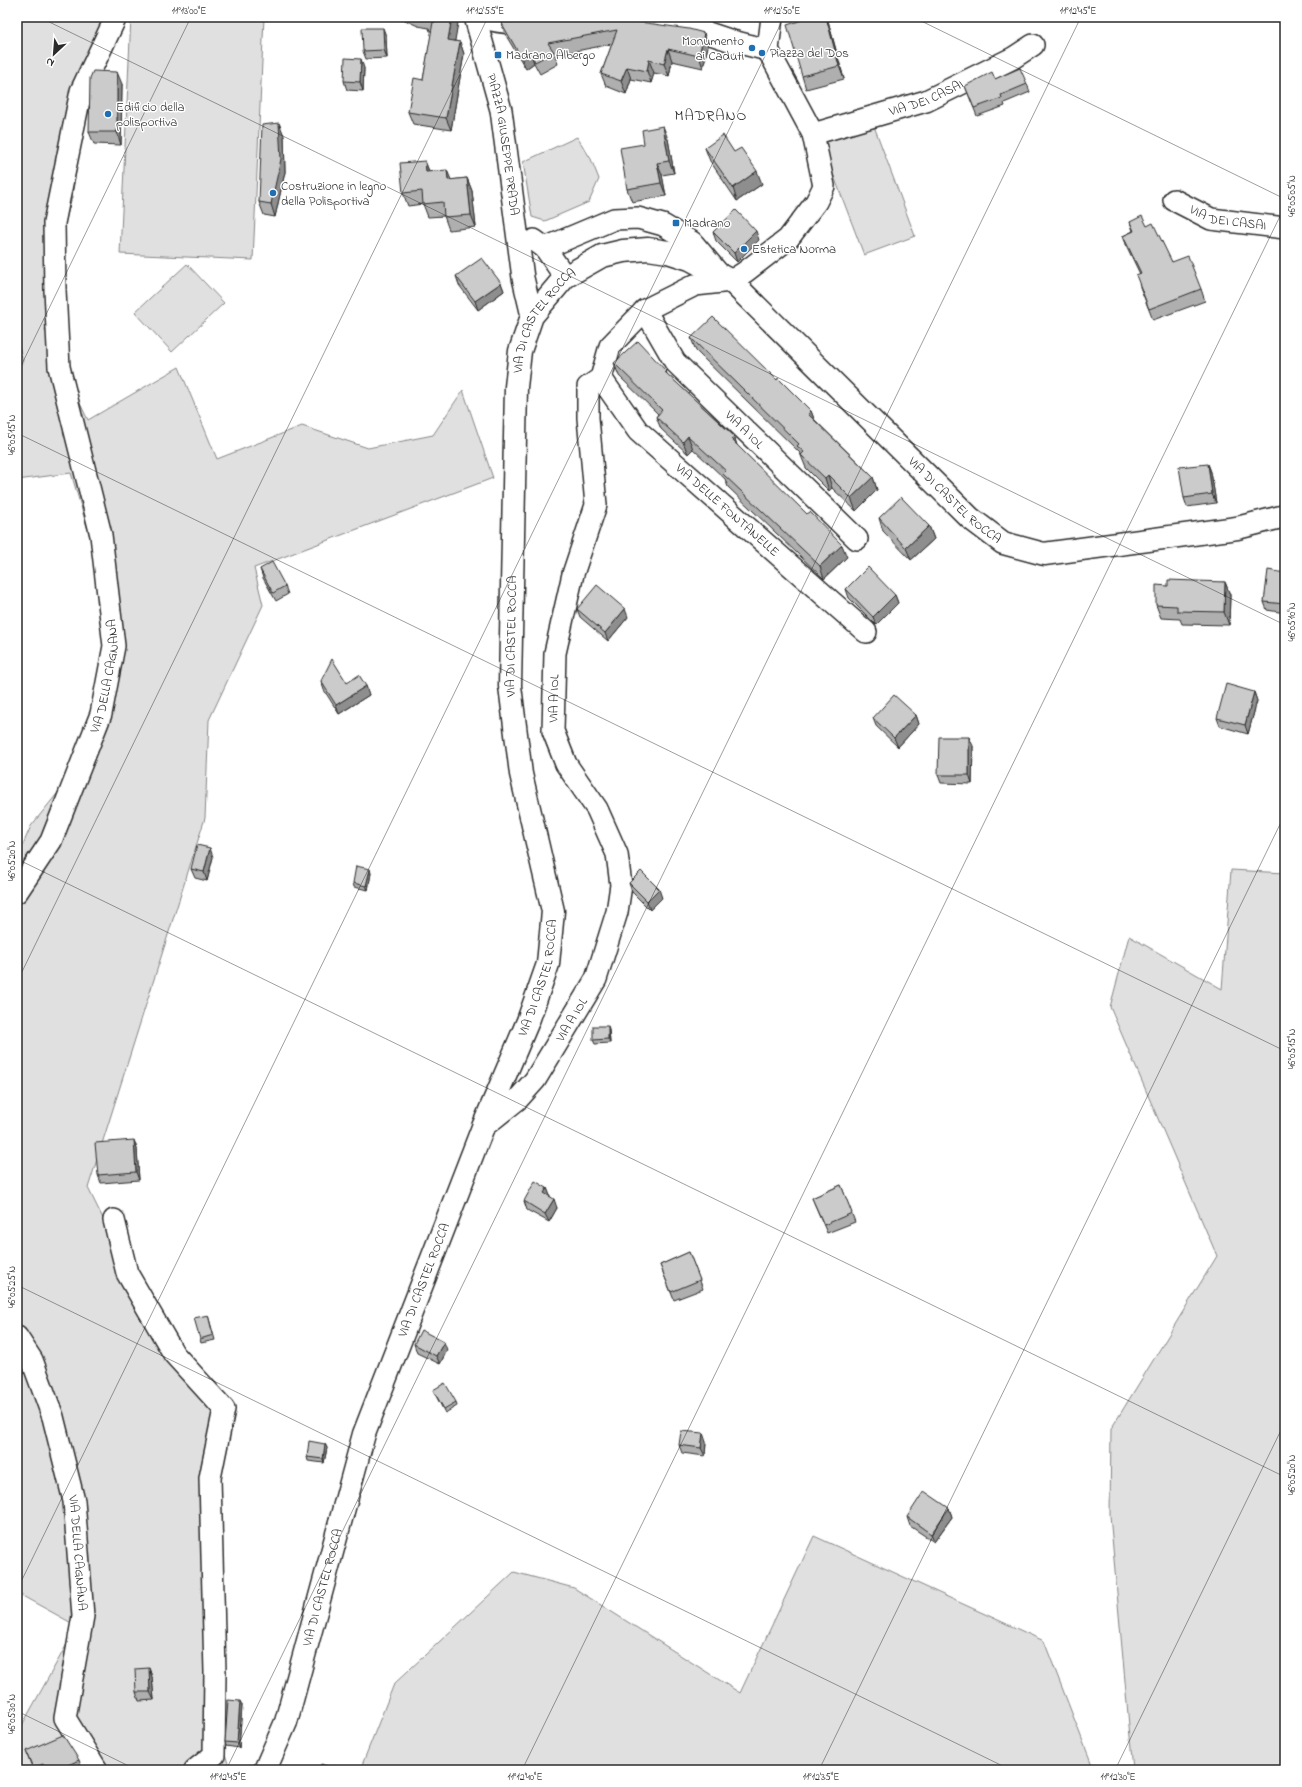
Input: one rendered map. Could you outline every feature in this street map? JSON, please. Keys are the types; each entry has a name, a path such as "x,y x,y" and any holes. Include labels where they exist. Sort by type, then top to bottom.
{"main road":[{"name":"VIA DI CASTEL ROCCA","path":"265,1770 286,1722 364,1434 483,1127 528,1021 548,964 553,911 521,774 510,686 516,387 520,351 532,316 565,277 602,256 623,251 648,249 668,252 690,259 725,278 970,518 1003,543 1044,554 1237,528 1285,516"}],"street":[{"name":"VIA DELLA CAGNANA","path":"17,892 51,841 101,714 114,646 101,535 89,482 78,445 59,367 55,290 54,223 81,91 116,17"},
{"name":"PIAZZA GIUSEPPE PRADA","path":"475,17 501,110 523,278 532,316"},
{"path":"481,17 499,23 544,21 557,17"},
{"path":"608,17 696,29 732,42 768,50"},
{"path":"725,278 788,239 816,202 824,186 813,134 768,50 772,17"},
{"name":"VIA DEI CASAI","path":"813,134 926,101 1013,58 1033,45"},
{"name":"VIA DEI CASAI","path":"1174,200 1211,219 1285,228"},
{"name":"VIA DI CASTEL ROCCA","path":"545,248 614,219 638,218 663,225 692,242 725,278"},
{"name":"PIAZZA GIUSEPPE PRADA","path":"516,227 545,248 565,277"},
{"name":"VIA A IOL","path":"483,1127 518,1099 535,1080 596,979 617,912 621,885 617,854 597,809 566,764 553,731 556,653 573,574 596,505 588,418 588,387 601,378 610,346 645,310 695,285 725,278"},
{"name":"VIA A IOL","path":"645,310 675,362 857,540"},
{"name":"VIA DELLE FONTANELLE","path":"601,378 638,431 866,632"},
{"path":"114,1220 127,1274 174,1354 224,1409 210,1478 215,1672 214,1755 195,1770"},
{"name":"VIA DELLA CAGNANA","path":"17,1337 32,1360 53,1416 74,1501 83,1616 66,1718 97,1770"}],"shaded area":[{"path":"17,17 113,17 90,78 72,197 53,267 45,331 88,420 179,367 217,459 302,426 368,448 433,435 463,390 493,478 254,568 263,605 209,720 205,818 88,1188 160,1334 225,1414 212,1495 218,1732 230,1770 17,1770 17,1726 21,1727 77,1626 17,1593 17,858 31,826 98,743 119,635 71,473 17,480 17,370 23,361 17,338"},
{"path":"131,17 264,17 253,260 120,254"},
{"path":"871,118 915,236 864,255 819,137"},
{"path":"577,137 591,159 599,179 589,202 545,221 532,217 523,162"},
{"path":"187,264 224,303 172,352 135,312"},
{"path":"1231,870 1285,873 1285,1770 1133,1770 1110,1515 1111,1429 1217,1256 1110,1007 1129,936 1222,989"},
{"path":"814,1536 1044,1641 1094,1770 360,1770 394,1684 514,1572 574,1588 740,1693"}],"building":[{"path":"426,17 452,17 448,40 460,42 446,118 408,112 414,78 423,80 433,22 435,22"},
{"path":"552,17 604,17 689,29 704,33 699,56 668,49 664,64 649,60 647,71 627,67 621,81 601,74 617,30 548,43 554,52 535,62 530,51 521,57 501,22 526,22"},
{"path":"802,17 826,17 839,66 802,76 787,25 802,20"},
{"path":"362,28 383,28 384,50 363,51"},
{"path":"345,58 361,59 360,82 344,81"},
{"path":"1020,68 1027,84 1001,95 1002,98 974,108 965,86 992,72 995,79"},
{"name":"Edificio della polisportiva","path":"93,71 117,72 117,132 89,132 90,78"},
{"name":"Costruzione in legno della Polisportiva","path":"279,123 281,159 271,204 259,202 262,125"},
{"path":"663,126 669,161 657,163 661,183 627,189 620,148 644,144 642,130"},
{"path":"723,135 734,152 741,148 757,171 733,188 705,148"},
{"path":"425,161 426,172 447,170 448,180 467,178 471,215 444,217 443,202 423,204 422,191 403,193 400,163"},
{"path":"736,210 756,231 734,253 713,232"},
{"path":"1142,216 1147,226 1153,223 1172,262 1188,256 1201,289 1149,309 1136,275 1141,273 1123,236 1134,231 1130,222"},
{"path":"482,258 501,283 475,301 456,276"},
{"path":"713,317 811,411 808,414 873,477 851,498 828,475 825,478 801,455 804,452 797,446 799,444 691,338"},
{"path":"638,341 666,371 665,372 734,436 731,439 807,514 810,512 842,545 820,566 723,474 726,471 688,436 683,442 656,417 662,410 614,363"},
{"path":"1208,464 1212,494 1184,498 1179,467"},
{"path":"901,497 929,526 906,548 879,518"},
{"path":"272,562 285,586 273,593 260,569"},
{"path":"868,567 895,595 873,617 846,589"},
{"path":"1268,570 1285,573 1285,604 1264,602"},
{"path":"1168,580 1225,582 1224,612 1177,611 1177,606 1156,605 1156,585 1168,586"},
{"path":"597,585 625,609 605,633 577,609"},
{"path":"332,659 347,683 359,675 366,686 336,705 321,681"},
{"path":"1226,684 1254,692 1245,725 1217,718"},
{"path":"894,695 916,715 894,738 873,718"},
{"path":"939,737 969,737 969,775 938,775"},
{"path":"197,845 210,848 204,872 191,869"},
{"path":"356,866 370,869 366,886 353,883"},
{"path":"641,871 659,889 647,901 629,883"},
{"path":"593,1026 608,1026 608,1039 593,1040"},
{"path":"134,1140 136,1172 98,1175 95,1143"},
{"path":"535,1181 547,1188 544,1193 554,1199 545,1214 524,1201"},
{"path":"841,1185 852,1213 824,1225 812,1198"},
{"path":"689,1252 700,1280 671,1292 660,1265"},
{"path":"208,1315 213,1335 200,1339 194,1318"},
{"path":"421,1330 444,1342 436,1356 414,1344"},
{"path":"445,1383 456,1402 444,1409 433,1390"},
{"path":"681,1431 703,1433 701,1448 679,1445"},
{"path":"309,1441 325,1444 323,1459 307,1457"},
{"path":"924,1491 949,1508 931,1534 907,1517"},
{"path":"149,1668 150,1692 136,1692 135,1669"},
{"path":"228,1700 240,1701 237,1743 225,1742"},
{"path":"63,1735 79,1760 57,1770 45,1770 43,1764 33,1768 26,1751"},
{"path":"321,1764 338,1770 319,1770"}],"place":[{"name":"Monumento ai Caduti","path":"752,48"},
{"name":"Piazza del Dos","path":"762,53"},
{"name":"Madrano Albergo","path":"498,55"},
{"name":"Edificio della polisportiva","path":"108,114"},
{"name":"Costruzione in legno della Polisportiva","path":"273,193"},
{"name":"Madrano","path":"676,223"},
{"name":"Estetica Norma","path":"744,249"}],"district":[{"name":"MADRANO","path":"711,116"}]}
